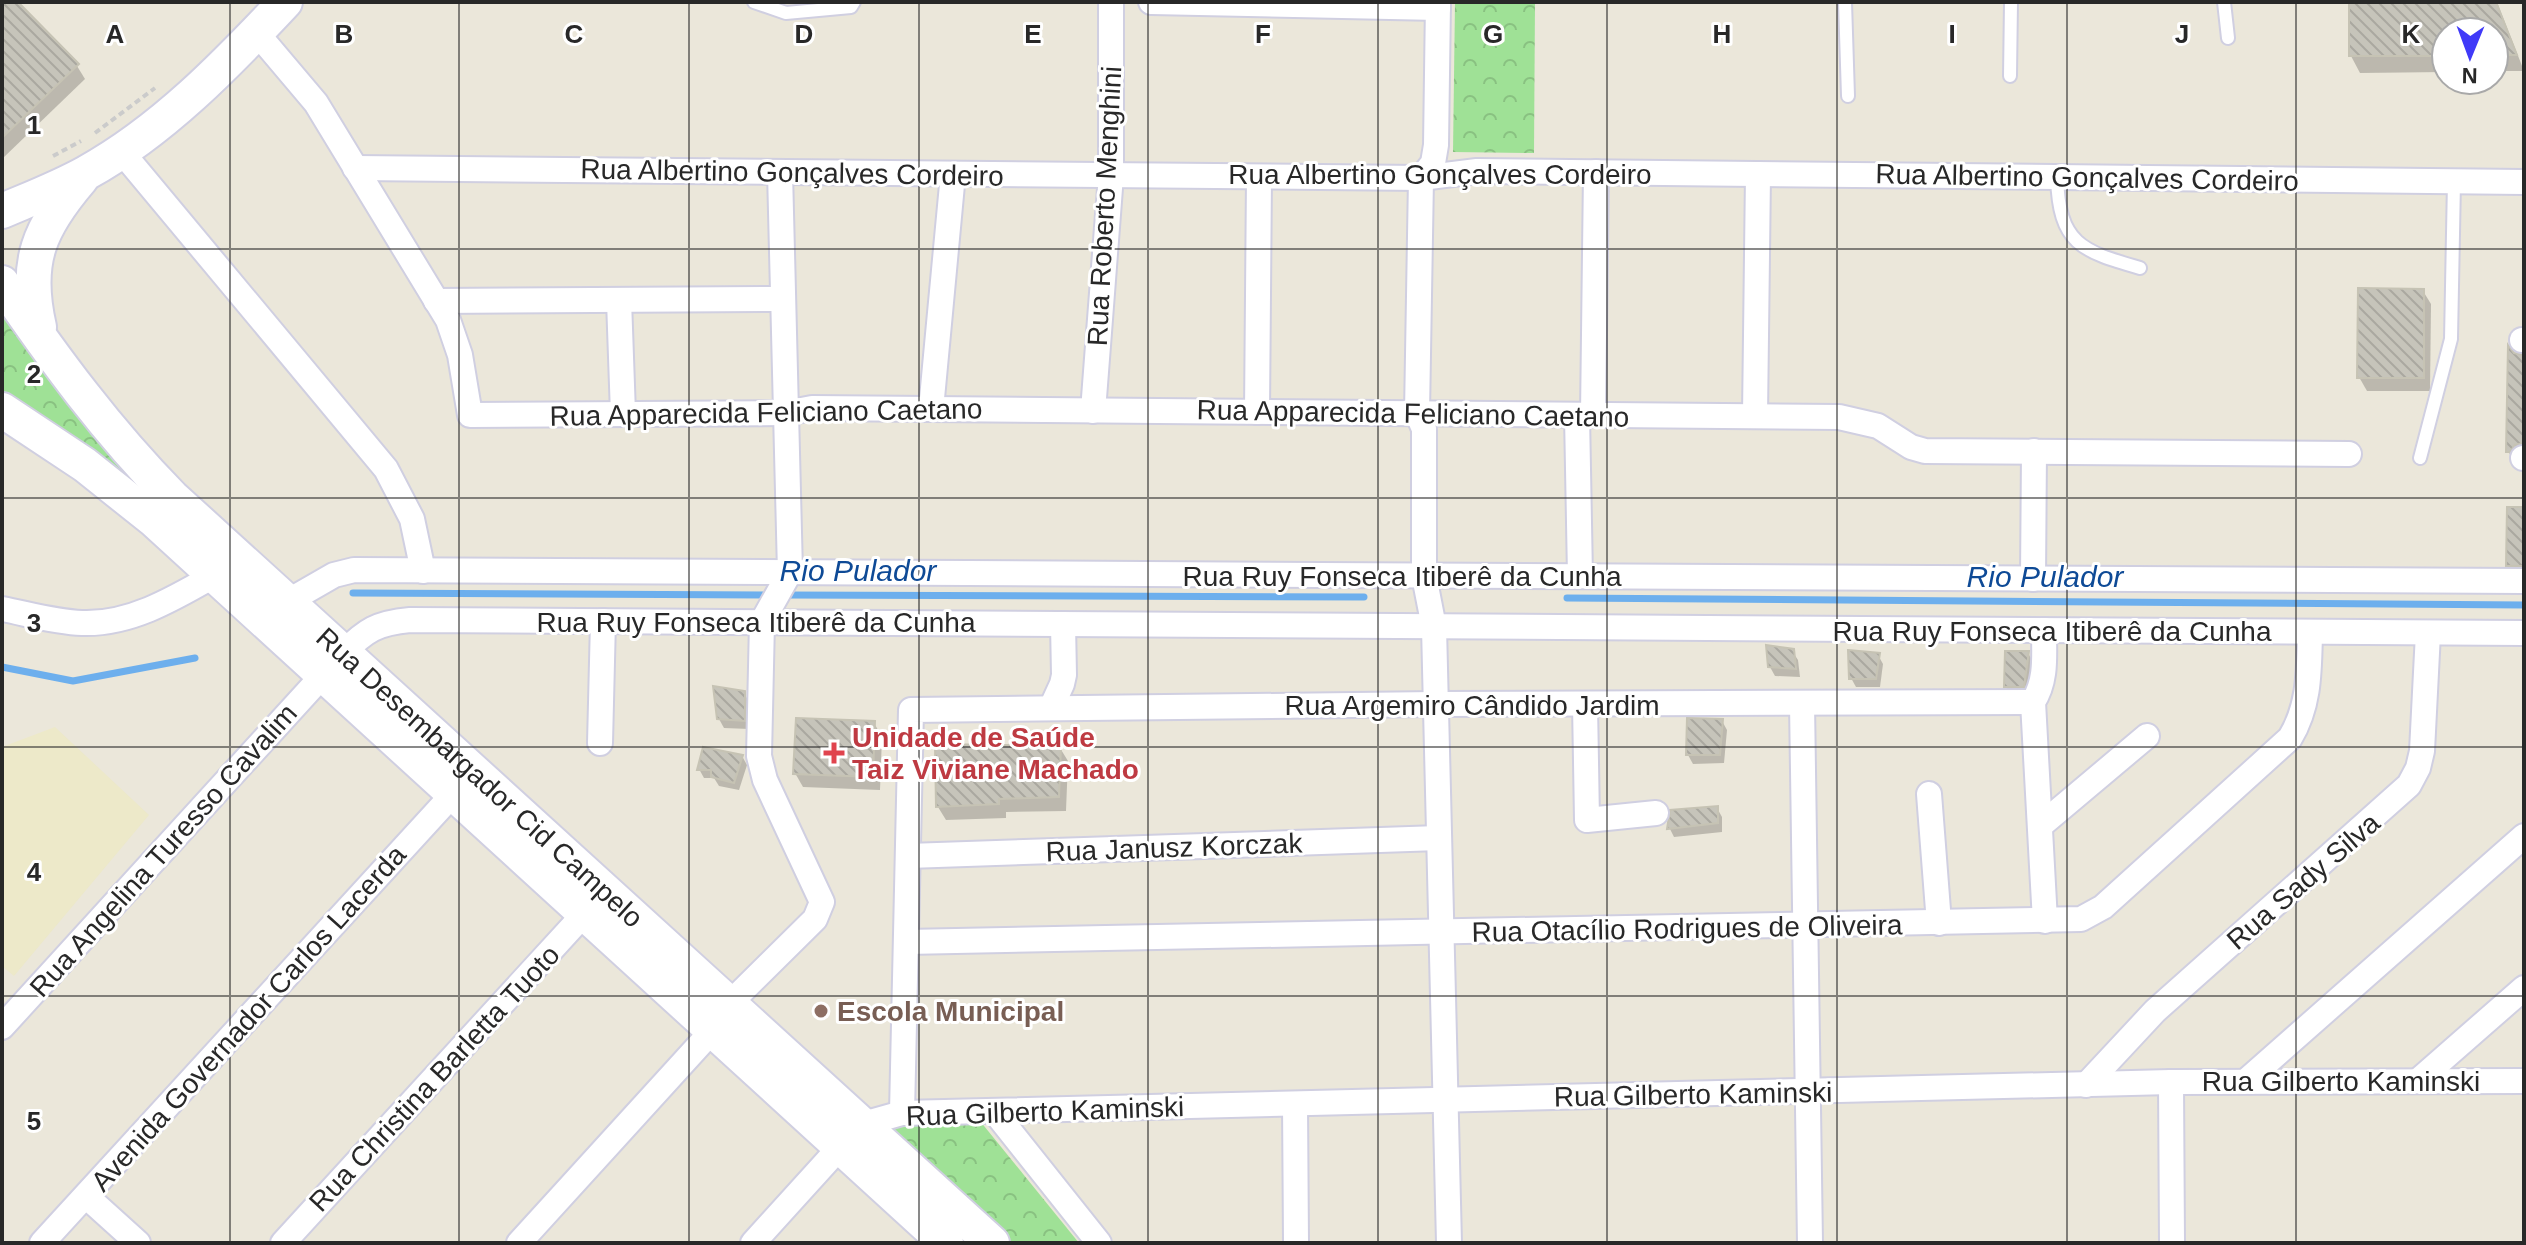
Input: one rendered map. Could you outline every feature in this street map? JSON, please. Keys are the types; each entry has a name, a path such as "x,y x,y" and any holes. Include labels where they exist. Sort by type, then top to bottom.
{"main road":[{"path":"2,211 87,172 121,151 204,85 285,2"},
{"path":"43,343 31,287 36,249 59,205 87,172"},
{"name":"Rua Desembargador Cid Campelo","path":"3,286 78,391 143,467 287,602 334,664 454,793 585,913 721,1018"},
{"name":"Rua Desembargador Cid Campelo","path":"2,410 122,493 215,575 334,664 852,1135 992,1243"},
{"name":"Rua Desembargador Cid Campelo","path":"852,1135 946,1243"}],"street":[{"name":"Rua Roberto Menghini","path":"1093,411 1111,175 1111,2"},
{"path":"1151,2 1438,5 1436,145 1433,163 1421,178 1417,413 1424,429 1424,576 1434,627 1449,1243"},
{"path":"256,32 308,91 436,301 783,299"},
{"path":"121,151 386,469 412,519 423,571"},
{"name":"Rua Albertino Gonçalves Cordeiro","path":"355,168 1421,178 1477,171 2524,182"},
{"path":"519,1243 721,1018 815,919 822,902 760,768 762,622 790,572 780,172"},
{"path":"1580,576 1596,172"},
{"path":"931,409 953,174"},
{"path":"1755,416 1758,174"},
{"path":"1257,412 1259,177"},
{"path":"619,300 623,414"},
{"name":"Rua Apparecida Feliciano Caetano","path":"436,301 456,336 470,415 786,413 812,408 1755,416 1851,418 1878,426 1911,447 1925,451 2349,454"},
{"path":"2033,579 2034,451"},
{"name":"Rua Ruy Fonseca Itiberê da Cunha","path":"287,602 343,571 2524,581"},
{"path":"2,609 62,621 97,622 157,607 215,575"},
{"name":"Rua Ruy Fonseca Itiberê da Cunha","path":"334,664 364,632 395,621 2524,633"},
{"path":"600,743 603,621"},
{"path":"1051,708 1064,675 1063,624"},
{"path":"2044,630 2044,679 2033,702 2045,921"},
{"name":"Rua Otacílio Rodrigues de Oliveira","path":"906,942 2081,919 2103,907 2290,738 2300,722 2305,704 2310,632"},
{"name":"Rua Sady Silva","path":"2086,1085 2155,1011 2409,785 2422,751 2428,633"},
{"name":"Rua Angelina Turesso Cavalim","path":"2,1027 334,664"},
{"name":"Rua Argemiro Cândido Jardim","path":"908,856 911,710 2033,702"},
{"path":"1802,703 1810,1243"},
{"path":"1585,704 1587,820 1656,813"},
{"path":"2040,826 2147,736"},
{"name":"Avenida Governador Carlos Lacerda","path":"42,1243 454,793"},
{"path":"1929,794 1939,923"},
{"path":"2246,1081 2524,836"},
{"name":"Rua Janusz Korczak","path":"908,856 1439,838"},
{"path":"902,1113 908,856"},
{"name":"Rua Christina Barletta Tuoto","path":"283,1243 585,913"},
{"path":"2420,1079 2524,988"},
{"name":"Rua Gilberto Kaminski","path":"852,1135 902,1113 2171,1082 2524,1081"},
{"path":"2171,1082 2172,1243"},
{"path":"1295,1104 1296,1243"},
{"path":"994,1111 1099,1243"},
{"path":"753,1243 852,1135"},
{"path":"86,1196 138,1243"}],"lane":[{"path":"754,2 786,13 851,7 854,2"},
{"path":"1845,2 1848,96"},
{"path":"2010,76 2011,2"},
{"path":"2224,2 2228,38"},
{"path":"2057,177 2058,207 2081,248 2140,268"},
{"path":"2420,458 2451,339 2454,181"}],"path":[{"path":"53,156 91,136 166,80"}],"shaded area":[{"path":"55,727 149,815 14,976 2,966 2,747"}],"green space":[{"path":"1455,2 1535,2 1534,153 1453,152"},
{"path":"2,305 144,488 2,395"},
{"path":"980,1121 1079,1243 1011,1243 882,1123"}],"building":[{"path":"2,2 18,2 79,64 2,138"},
{"path":"2349,2 2496,2 2502,16 2430,16 2430,56 2349,56"},
{"path":"2510,37 2517,55 2510,55"},
{"path":"2358,288 2424,289 2424,378 2357,378"},
{"path":"2508,345 2514,353 2524,355 2524,443 2506,452"},
{"path":"2507,507 2524,507 2524,566 2506,566"},
{"path":"1766,645 1794,649 1796,669 1768,667"},
{"path":"1848,650 1880,653 1876,679 1849,679"},
{"path":"2005,651 2029,651 2024,687 2004,687"},
{"path":"713,686 745,691 745,721 717,719"},
{"name":"Unidade de Saúde Taiz Viviane Machado","path":"796,718 875,721 873,777 793,774"},
{"path":"1687,718 1723,719 1720,755 1686,755"},
{"path":"935,744 1061,746 1059,797 999,799 999,804 936,807"},
{"path":"703,747 743,755 734,783 711,777 711,770 697,770"},
{"path":"1718,806 1718,823 1667,829 1670,810"}],"waterway":[{"name":"Rio Pulador","path":"353,593 770,595"},
{"name":"Rio Pulador","path":"783,595 1364,597"},
{"name":"Rio Pulador","path":"1567,598 2524,605"},
{"name":"Rio Pulador","path":"2,667 73,681 195,658"}],"place":[{"name":"Unidade de Saúde Taiz Viviane Machado","path":"834,753"},
{"name":"Escola Municipal","path":"821,1011"}]}
